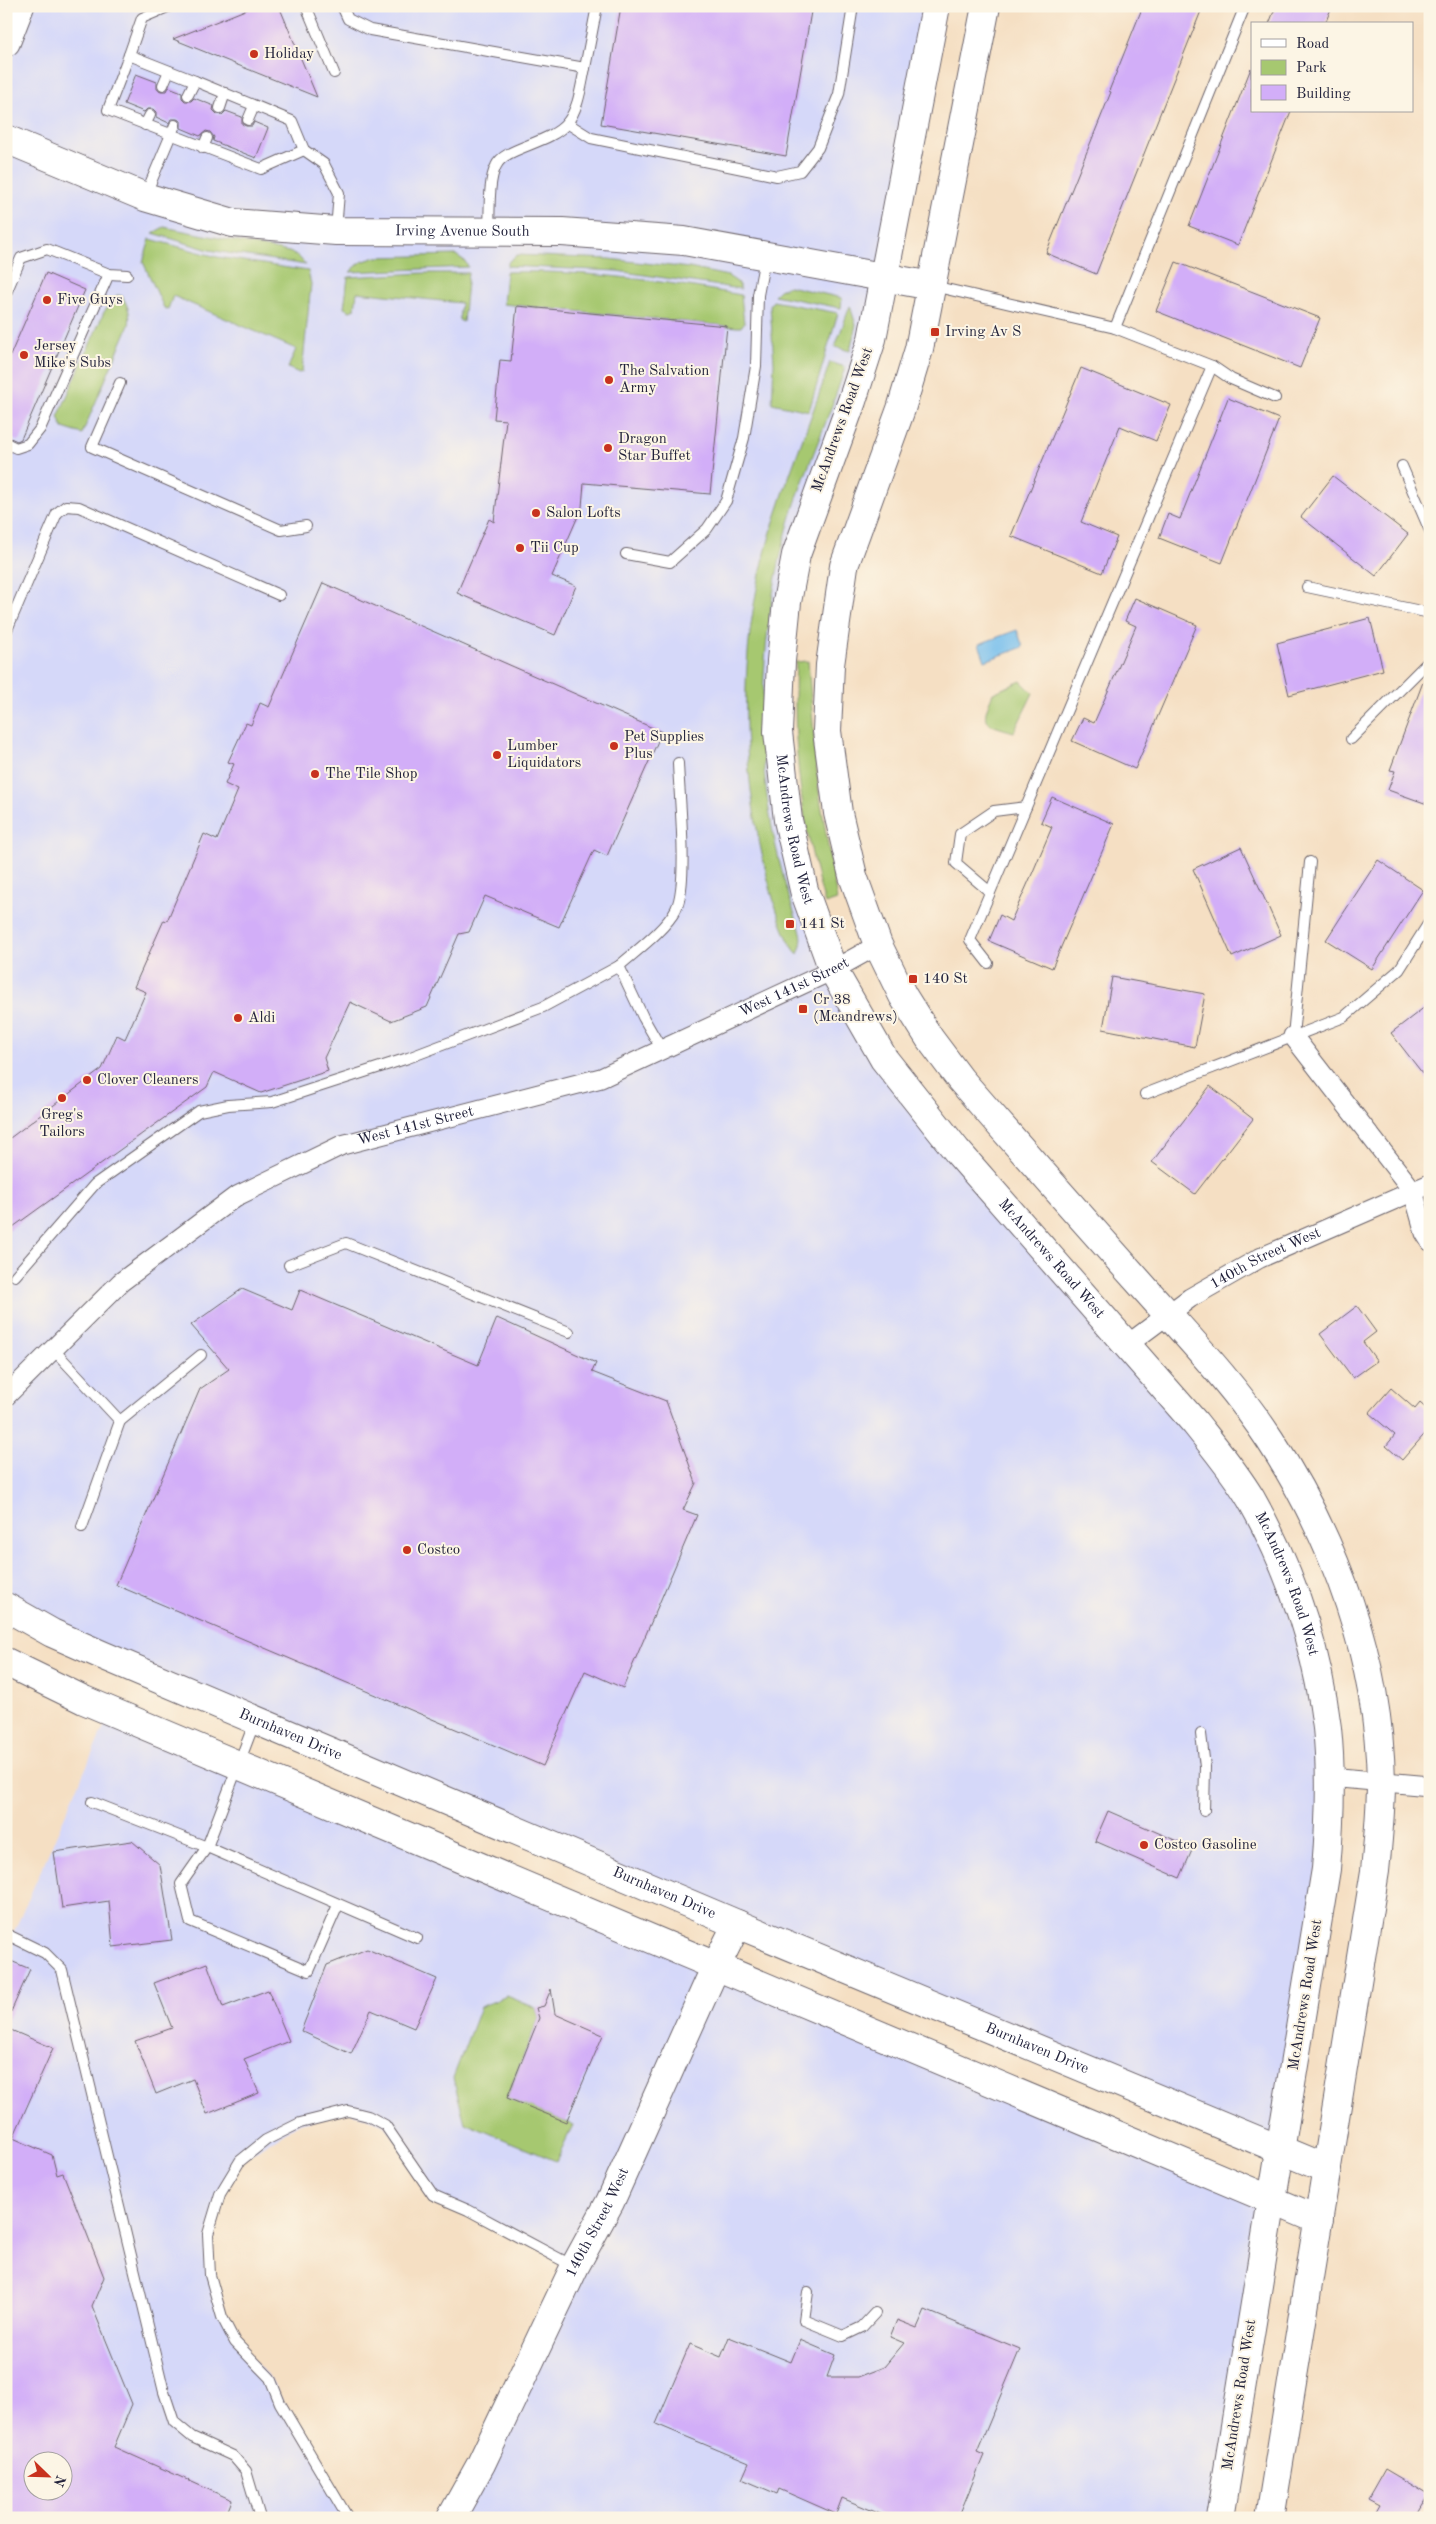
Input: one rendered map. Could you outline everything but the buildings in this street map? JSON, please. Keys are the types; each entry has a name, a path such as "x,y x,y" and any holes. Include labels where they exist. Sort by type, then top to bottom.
{"main road":[{"path":"6,42 20,6"},
{"name":"McAndrews Road West","path":"936,6 872,339 852,401 796,555 787,602 781,661 778,732 788,820 804,890 833,970 884,1060 914,1100 1195,1423 1224,1460 1251,1499 1273,1544 1298,1603 1310,1640 1327,1729 1330,1816 1326,1869 1220,2518"},
{"path":"986,6 919,349 900,409 844,566 830,665 827,731 838,813 853,876 878,945 903,996 930,1039 960,1079 1240,1399 1269,1439 1294,1478 1318,1526 1345,1586 1359,1631 1378,1734 1381,1782 1376,1871 1270,2518"},
{"name":"Irving Avenue South","path":"6,139 145,197 233,223 336,231 562,232 684,241 883,279 932,286"},
{"name":"Burnhaven Drive","path":"6,1607 52,1633 256,1720 737,1924 1327,2169"},
{"path":"6,1662 34,1678 1272,2202 1320,2220"},
{"name":"140th Street West","path":"451,2518 481,2464 574,2266 610,2202 716,1966 737,1924"}],"street":[{"name":"West 141st Street","path":"6,1396 122,1282 244,1192 342,1145 601,1078 833,970 878,945"},
{"path":"1293,1036 1421,1187 1425,1233 1430,1241"},
{"name":"140th Street West","path":"1127,1345 1190,1298 1260,1258 1421,1187"},
{"path":"1329,1777 1430,1786"}],"lane":[{"path":"170,6 142,18 108,110 170,136 205,143 233,154 261,169 304,150"},
{"path":"306,6 334,73"},
{"path":"342,6 348,18 370,30 586,68"},
{"path":"489,232 491,192 496,165 511,151 546,139 567,123 577,103 598,6"},
{"path":"567,123 591,138 777,176 800,171 818,148 839,94 853,6"},
{"path":"1115,328 1244,6"},
{"path":"129,55 292,121 304,150 324,164 339,193 336,231"},
{"path":"164,85 170,71"},
{"path":"188,95 195,81"},
{"path":"220,108 225,93"},
{"path":"248,120 254,106"},
{"path":"145,126 150,115"},
{"path":"145,197 176,125"},
{"path":"6,293 21,258 47,249 109,274 127,275"},
{"path":"626,554 670,562 707,529 726,501 744,438 756,366 758,295 765,257"},
{"path":"6,443 16,448 28,444 40,429 109,274"},
{"path":"932,286 1115,328 1212,366 1231,379 1275,398"},
{"path":"988,963 970,940 1212,366"},
{"path":"120,383 92,447 281,530 306,526"},
{"path":"1402,466 1430,531"},
{"path":"6,632 57,512 66,506 79,507 279,595"},
{"path":"1307,587 1430,612"},
{"path":"1351,739 1430,660"},
{"path":"15,1276 95,1184 199,1111 228,1105 272,1102 408,1058 543,1007 619,966 656,933 676,909 683,886 678,762"},
{"path":"990,892 956,863 960,834 994,812 1026,808"},
{"path":"1293,1036 1310,862"},
{"path":"1145,1094 1344,1017 1398,970 1430,921"},
{"path":"619,966 643,1017 662,1050"},
{"path":"289,1265 346,1243 569,1332"},
{"path":"53,1349 120,1421"},
{"path":"82,1527 120,1421 201,1355"},
{"path":"256,1720 207,1847 181,1884 190,1921 309,1971 338,1905"},
{"path":"1201,1734 1205,1767 1204,1811"},
{"path":"92,1802 207,1847 417,1938"},
{"path":"6,1934 45,1953 62,1970 164,2392 174,2422 192,2437 233,2456 246,2471 260,2518"},
{"path":"348,2518 280,2404 270,2378 234,2342 222,2317 210,2275 208,2234 220,2194 240,2161 266,2140 300,2123 348,2111 368,2116 385,2124 433,2195 468,2210 574,2266"},
{"path":"808,2292 804,2320 843,2336 862,2327 875,2313"}],"shaded area":[{"path":"20,6 936,6 852,401 781,661 804,890 884,1059 1195,1423 1273,1544 1329,1777 1280,2150 6,1607 6,42"},
{"path":"111,1711 1272,2202 1220,2518 451,2518 574,2266 433,2195 385,2125 348,2111 300,2123 240,2161 220,2194 208,2234 210,2275 235,2342 270,2378 348,2518 6,2518 6,1934 12,1936"}],"green space":[{"path":"164,227 289,252 298,256 306,265 209,250 153,233"},
{"path":"150,239 217,257 308,271 311,284 302,372 299,373 288,368 296,349 173,296 168,309 164,308 143,262"},
{"path":"456,255 465,261 468,267 350,272 361,262 376,257"},
{"path":"517,255 609,259 689,268 728,276 737,282 741,289 617,271 507,266 509,261"},
{"path":"506,272 595,275 682,285 741,295 744,323 741,327 737,327 503,304"},
{"path":"422,273 468,273 463,322 459,320 461,303 357,292 355,309 350,311 344,308 348,277"},
{"path":"789,286 842,298 841,308 774,295 779,290"},
{"path":"117,295 122,296 127,307 130,317 129,325 82,434 63,428 58,417 104,312"},
{"path":"773,301 838,313 809,411 772,403 774,363 770,305"},
{"path":"850,306 856,325 850,351 835,347"},
{"path":"830,362 845,367 797,497 783,545 768,632 763,691 763,751 766,790 781,866 802,935 798,954 786,936 776,909 765,869 756,824 747,752 746,681 753,609 774,520"},
{"path":"808,661 818,785 837,900 825,904 804,814 797,754 795,724 796,662"},
{"path":"1021,681 1033,693 1014,732 990,724 985,717 993,693"},
{"path":"507,1996 536,2008 539,2018 507,2097 573,2125 556,2161 465,2123 453,2078 480,2007"}],"water":[{"path":"1017,630 1023,647 985,661 979,644"}],"place":[{"name":"Holiday","path":"254,54"},
{"name":"Five Guys","path":"47,300"},
{"name":"Irving Av S","path":"935,332"},
{"name":"Jersey Mike's Subs","path":"24,355"},
{"name":"The Salvation Army","path":"609,380"},
{"name":"Dragon Star Buffet","path":"608,448"},
{"name":"Salon Lofts","path":"536,513"},
{"name":"Tii Cup","path":"520,548"},
{"name":"Pet Supplies Plus","path":"614,746"},
{"name":"Lumber Liquidators","path":"497,755"},
{"name":"The Tile Shop","path":"315,774"},
{"name":"141 St","path":"790,924"},
{"name":"140 St","path":"913,979"},
{"name":"Cr 38 (Mcandrews)","path":"803,1009"},
{"name":"Aldi","path":"238,1018"},
{"name":"Clover Cleaners","path":"87,1080"},
{"name":"Greg's Tailors","path":"62,1098"},
{"name":"Costco","path":"407,1550"},
{"name":"Costco Gasoline","path":"1144,1845"}]}
